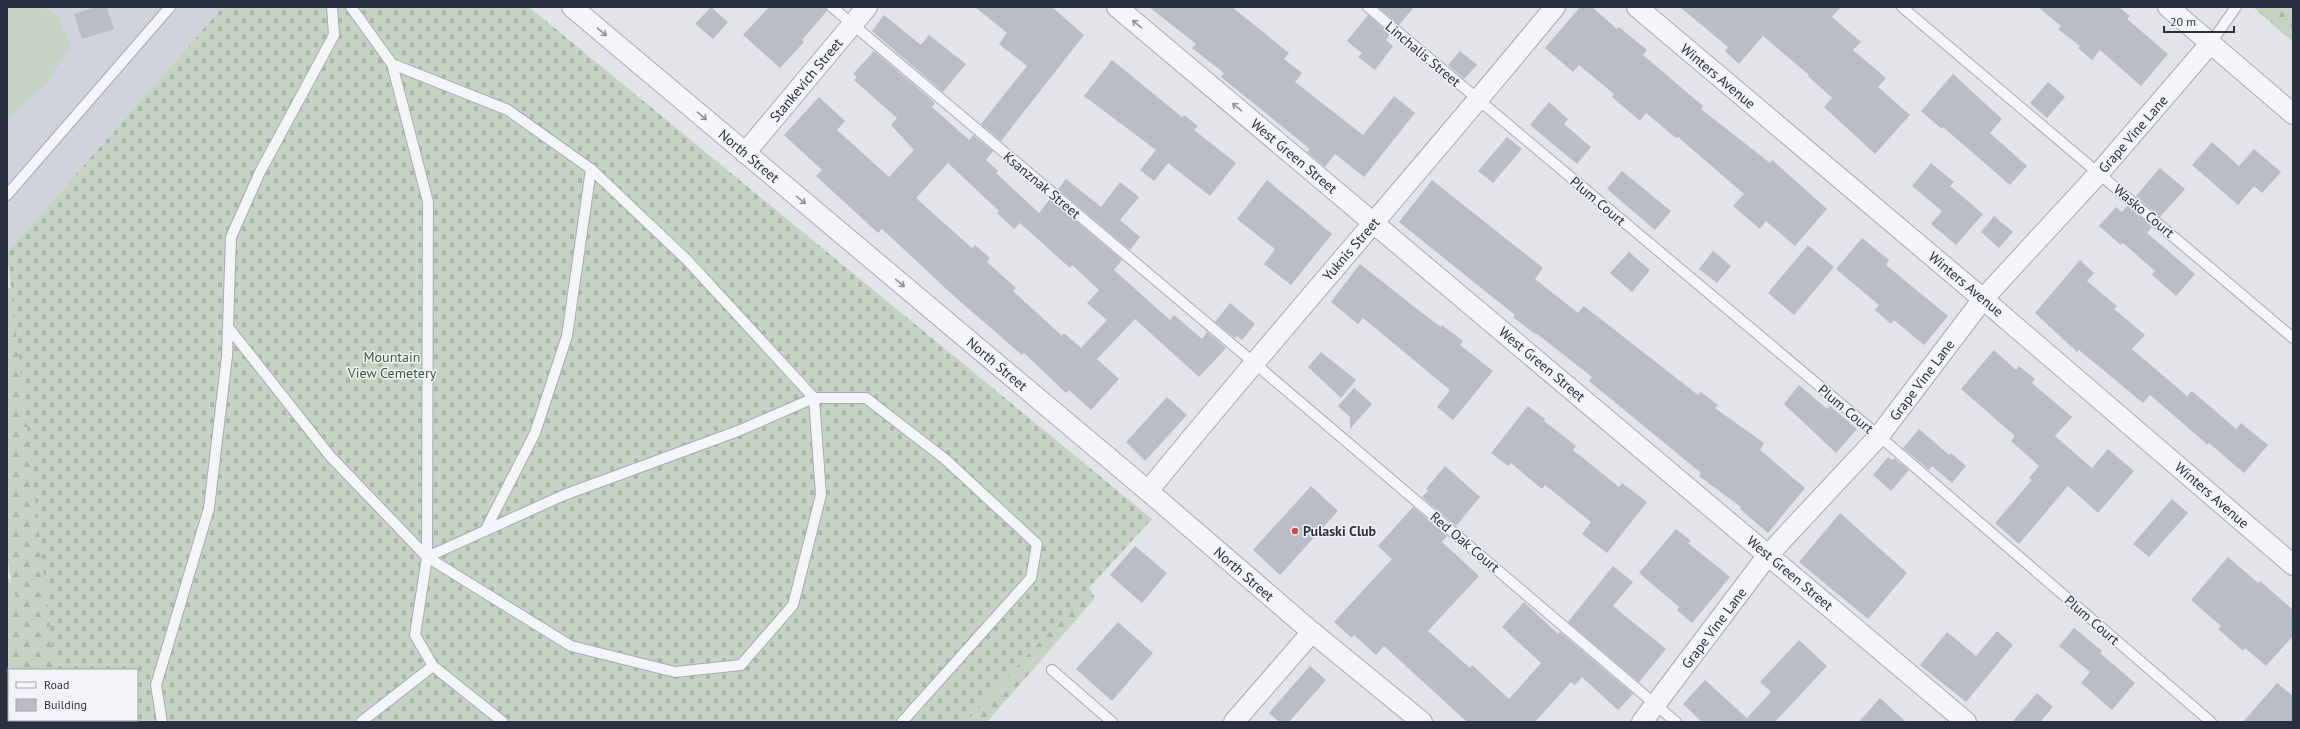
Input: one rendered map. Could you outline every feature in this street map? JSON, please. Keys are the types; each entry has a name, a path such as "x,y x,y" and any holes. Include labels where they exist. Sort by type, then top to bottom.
{"street":[{"name":"North Street","path":"572,7 1312,632 1422,722"},
{"name":"Stankevich Street","path":"745,153 867,7"},
{"name":"West Green Street","path":"1117,7 1966,722"},
{"name":"Yuknis Street","path":"1148,492 1253,362 1478,101 1555,7"},
{"name":"Winters Avenue","path":"1637,7 1983,299 2293,565"},
{"path":"2168,7 2293,114"},
{"name":"Grape Vine Lane","path":"1642,722 1768,555 1879,436 1983,299 2099,174 2210,44"},
{"path":"1234,722 1312,632"}],"lane":[{"path":"7,195 170,7"},
{"path":"162,722 156,684 209,508 227,356 231,237 260,172 334,35 332,7"},
{"path":"351,7 392,64 428,202 427,557 415,635 433,666 503,722"},
{"name":"Ksanznak Street","path":"832,7 1253,362"},
{"name":"Linchalis Street","path":"1368,7 1478,101"},
{"name":"Wasko Court","path":"1902,7 2293,338"},
{"path":"2210,44 2236,7"},
{"path":"228,327 330,456 427,557 571,646 675,672 741,665 793,605 821,495 814,398 687,260 591,169 508,110 392,64"},
{"name":"Plum Court","path":"1478,101 1879,436 2211,722"},
{"path":"485,531 535,433 567,336 591,169"},
{"name":"Red Oak Court","path":"1253,362 1676,722"},
{"path":"427,557 564,495 738,431 814,398 866,398 945,459 1037,544 1031,578 902,722"},
{"path":"361,722 433,666"},
{"path":"1052,670 1112,722"}],"shaded area":[{"path":"7,7 223,7 7,253"}],"green space":[{"path":"7,7 45,7 58,16 70,45 50,80 7,120"},
{"name":"Mountain View Cemetery","path":"223,7 529,7 1152,519 966,722 60,722 138,721 138,669 55,669 7,253"},
{"path":"2253,7 2293,7 2293,42"},
{"path":"106,249 129,669 8,669 8,721 125,722 7,722 7,612 11,584 7,552 7,289"},
{"path":"1078,570 1095,598 987,722 950,722"},
{"path":"7,575 17,600 7,605"}],"building":[{"path":"96,7 107,7 114,29 82,39 74,14"},
{"path":"711,7 728,22 713,39 695,24"},
{"path":"769,7 826,7 827,11 802,40 804,42 780,68 743,35"},
{"path":"975,7 1052,7 1084,35 1001,141 981,124 1027,66 999,44 1007,33"},
{"path":"1149,7 1232,7 1289,53 1284,59 1302,73 1295,82 1363,135 1394,96 1415,113 1364,177 1335,154 1325,167 1307,152 1310,149 1221,77 1224,73 1192,48 1196,44"},
{"path":"1378,7 1414,7 1399,25"},
{"path":"1580,7 1592,7 1617,29 1619,27 1647,50 1643,55 1703,106 1701,109 1770,163 1772,160 1827,209 1795,246 1766,221 1760,229 1733,206 1744,194 1678,137 1676,138 1646,113 1640,121 1612,97 1614,94 1579,65 1573,72 1545,48"},
{"path":"1680,7 1841,7 1832,17 1861,42 1853,50 1886,78 1878,87 1910,115 1875,154 1824,107 1832,98 1808,76 1809,75 1763,36 1739,64 1725,51 1728,47"},
{"path":"2038,7 2119,7 2130,16 2127,19 2168,54 2141,86 2100,50 2092,60 2078,48 2080,46 2058,29 2061,26"},
{"path":"884,15 921,45 929,35 966,64 943,92 872,31"},
{"path":"1368,15 1390,34 1386,40 1393,46 1375,70 1358,57 1362,53 1347,41"},
{"path":"874,51 935,103 932,107 969,140 973,135 993,151 986,160 998,171 996,173 1039,213 1050,199 1122,260 1114,270 1170,320 1174,315 1202,339 1207,332 1226,348 1199,377 1135,319 1097,359 1119,379 1091,410 1069,390 1066,393 1024,353 1022,355 955,297 882,229 878,233 816,176 822,170 784,135 819,97 845,121 837,130 889,177 914,150 891,125 897,118 854,80 857,77 853,74","holes":["948,163 999,211 997,213 1014,229 1020,223 1070,268 1072,265 1099,290 1087,303 1107,320 1081,348 1064,333 1062,336 1013,291 1016,288 987,262 990,258 975,245 972,248 916,198"]},
{"path":"1460,51 1477,65 1464,79 1448,65"},
{"path":"1112,60 1182,117 1184,115 1198,126 1194,130 1236,163 1210,196 1168,163 1154,181 1140,170 1156,150 1084,96"},
{"path":"1953,74 2002,119 1990,133 2027,166 2010,185 1943,127 1942,129 1921,111"},
{"path":"2048,82 2065,97 2047,118 2030,103"},
{"path":"1549,102 1568,119 1564,124 1591,147 1577,164 1530,125"},
{"path":"1507,137 1522,149 1493,183 1478,171"},
{"path":"2212,142 2239,166 2254,149 2281,172 2262,193 2254,186 2238,205 2192,165"},
{"path":"1931,163 1954,182 1950,186 1983,214 1956,245 1931,224 1942,211 1912,186"},
{"path":"2160,168 2185,189 2160,217 2136,196"},
{"path":"1622,171 1671,211 1655,230 1607,189"},
{"path":"1066,179 1101,207 1120,182 1139,197 1120,220 1140,237 1130,250 1058,189"},
{"path":"1267,180 1332,234 1291,285 1264,264 1275,249 1237,219"},
{"path":"1432,180 1543,268 1535,279 1578,313 1584,306 1698,395 1701,392 1718,405 1715,408 1764,443 1760,450 1805,488 1768,533 1740,509 1741,507 1699,476 1701,473 1589,381 1592,377 1513,317 1515,315 1399,222"},
{"path":"2127,206 2152,227 2147,233 2195,274 2176,296 2152,275 2155,271 2123,243 2121,245 2099,226 2116,207 2122,212"},
{"path":"1994,216 2013,232 1999,248 1981,232"},
{"path":"1862,238 1889,260 1886,265 1948,316 1924,345 1894,320 1891,324 1875,310 1879,305 1836,269"},
{"path":"1808,245 1834,267 1794,315 1768,293"},
{"path":"1713,251 1731,266 1717,283 1699,269"},
{"path":"1629,252 1650,270 1632,292 1610,273"},
{"path":"2080,260 2094,273 2087,281 2117,306 2114,309 2145,335 2132,349 2187,396 2192,391 2236,429 2241,423 2268,445 2244,473 2209,443 2208,445 2150,395 2143,403 2079,350 2077,352 2035,313"},
{"path":"1360,264 1422,313 1441,327 1442,325 1463,341 1460,345 1493,371 1453,420 1437,407 1450,390 1363,318 1358,324 1331,302"},
{"path":"1230,303 1255,324 1242,340 1237,336 1235,338 1215,322"},
{"path":"1994,350 2016,370 2019,366 2035,379 2032,383 2072,417 2055,436 2092,468 2108,449 2134,471 2098,513 2068,486 2019,544 1995,523 2032,480 2029,478 2039,466 2011,441 2015,436 1961,389"},
{"path":"1321,352 1356,380 1341,398 1308,367"},
{"path":"1799,385 1827,409 1830,406 1857,429 1836,453 1784,404"},
{"path":"1354,388 1372,404 1350,429 1350,417 1338,406"},
{"path":"1167,397 1187,415 1145,461 1126,442"},
{"path":"1528,406 1545,419 1544,421 1576,446 1573,450 1619,487 1622,483 1647,502 1607,553 1582,534 1591,522 1545,485 1542,489 1511,463 1508,466 1491,453"},
{"path":"1919,429 1949,455 1951,453 1966,466 1952,483 1932,466 1929,470 1903,448"},
{"path":"1888,457 1892,460 1894,458 1909,470 1891,491 1873,475"},
{"path":"1445,466 1480,497 1456,526 1422,497 1428,491 1426,489"},
{"name":"Pulaski Club","path":"1311,486 1338,511 1280,575 1253,550"},
{"path":"2172,499 2188,513 2149,557 2133,544"},
{"path":"1413,507 1447,536 1442,542 1479,576 1428,631 1470,668 1472,665 1509,699 1541,663 1502,627 1524,602 1558,634 1560,632 1633,694 1618,710 1582,677 1575,685 1571,682 1535,722 1467,722 1384,646 1376,655 1354,635 1352,638 1334,622 1392,559 1378,546"},
{"path":"1840,513 1907,573 1868,619 1799,562"},
{"path":"1676,529 1691,541 1688,543 1730,577 1692,623 1677,610 1679,607 1639,573"},
{"path":"1135,546 1167,573 1142,603 1110,575"},
{"path":"2228,557 2258,583 2260,581 2293,610 2293,636 2266,666 2245,648 2243,651 2218,629 2221,626 2191,600"},
{"path":"1613,566 1633,582 1613,606 1666,649 1639,682 1568,622"},
{"path":"1118,622 1153,653 1112,701 1076,669"},
{"path":"2074,628 2102,651 2100,653 2135,683 2112,710 2081,683 2090,672 2059,646"},
{"path":"1997,631 2013,645 1966,702 1920,665 1947,632 1976,656"},
{"path":"1799,640 1827,666 1775,722 1702,722 1683,704 1705,680 1747,718 1771,692 1760,682"},
{"path":"1310,666 1326,680 1289,722 1279,722 1269,713"},
{"path":"2277,683 2293,696 2293,722 2243,722"},
{"path":"2037,693 2053,707 2040,722 2012,722"},
{"path":"1880,698 1906,722 1859,722"}],"place":[{"name":"Pulaski Club","path":"1295,531"}]}
